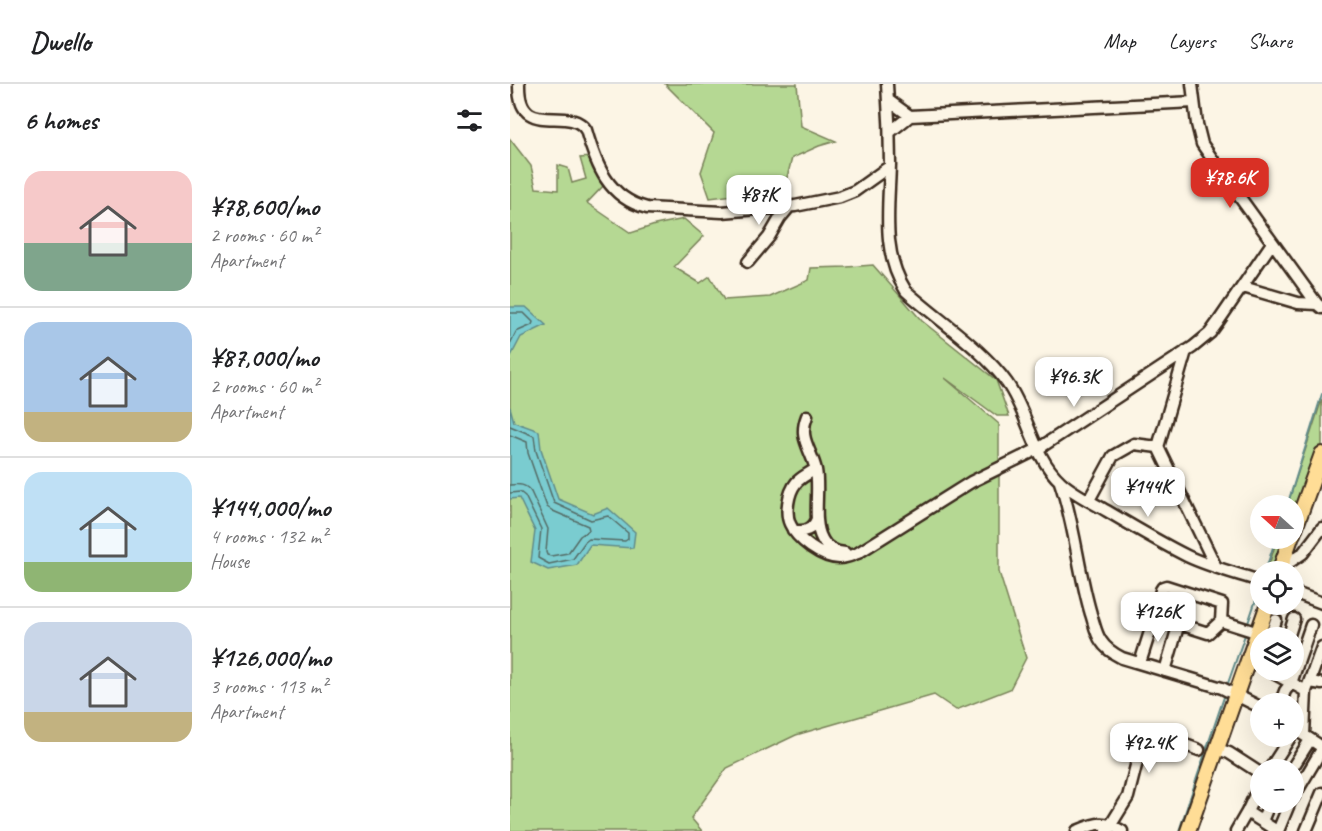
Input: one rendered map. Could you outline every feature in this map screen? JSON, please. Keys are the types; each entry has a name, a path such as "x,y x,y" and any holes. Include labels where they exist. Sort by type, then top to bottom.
{"main road":[{"path":"1304,504 1322,454"},
{"path":"1188,831 1218,749 1229,691 1250,647"}],"street":[{"path":"519,84 520,100 531,115 542,119 574,120 583,125 606,178 616,192 635,205 660,210 722,212 790,206 840,197 855,191 890,166"},
{"path":"887,84 890,132 889,246 898,279 906,291 977,351 1007,383 1020,405 1038,449 1060,482 1188,556 1250,577"},
{"path":"1192,84 1202,144 1319,306"},
{"path":"888,100 910,116"},
{"path":"890,132 910,116 1194,102"},
{"path":"748,262 769,237 790,206"},
{"path":"816,469 798,481 790,495 789,523 797,535 821,553 838,558 858,553 971,482 1038,449 1201,341 1210,333 1272,243"},
{"path":"1243,287 1298,303 1319,306"},
{"path":"1186,351 1158,447 1216,567"},
{"path":"807,416 803,428 816,469 817,519 821,539 835,551 858,553"},
{"path":"1089,500 1113,456 1134,444 1158,447"},
{"path":"1060,482 1099,639 1113,653 1122,658 1229,691 1250,702"},
{"path":"793,530 805,531 812,528 817,519"},
{"path":"1292,561 1317,543 1322,528"},
{"path":"1140,663 1163,587 1222,604 1221,621 1208,633 1155,616"},
{"path":"1304,596 1322,603"},
{"path":"1291,627 1294,619"},
{"path":"1266,627 1276,620"},
{"path":"1221,621 1250,632"},
{"path":"1165,671 1179,623"},
{"path":"1304,638 1311,625"},
{"path":"1304,705 1308,686 1320,659 1322,647"},
{"path":"1304,654 1320,659"},
{"path":"1288,681 1308,686 1322,684"},
{"path":"1284,693 1291,683"},
{"path":"1109,828 1128,797 1145,730 1199,750"},
{"path":"1304,738 1322,748 1304,774"},
{"path":"1277,759 1287,747"},
{"path":"1218,749 1250,762"},
{"path":"1306,831 1322,794"},
{"path":"1236,831 1250,806"},
{"path":"1247,812 1262,825 1278,831 1285,813"},
{"path":"1077,831 1104,823 1109,828 1122,831"}],"green space":[{"path":"665,84 797,84 801,126 836,141 792,158 784,189 710,198 701,172 714,133"},
{"path":"510,139 531,166 536,188 558,190 558,165 568,168 572,183 586,179 580,158 591,157 605,184 587,203 631,233 684,219 704,236 674,267 700,283 710,276 724,300 770,297 809,280 811,268 873,265 922,321 996,380 1009,416 997,416 945,378 999,424 999,572 1026,658 1010,689 956,710 934,695 796,735 727,768 691,818 702,831 510,831"},
{"path":"1322,399 1322,445 1303,495 1291,495"},
{"path":"1274,549 1283,549 1279,561 1270,561"}],"water":[{"path":"510,307 526,307 546,325 521,337 510,358"},
{"path":"510,407 514,422 539,431 541,449 558,499 593,514 608,508 635,532 633,548 590,545 577,565 548,570 531,562 535,531 519,498 510,499"}],"waterway":[{"path":"1290,495 1322,394"},
{"path":"1269,561 1272,549"},
{"path":"1247,626 1251,615"},
{"path":"1227,686 1246,632"},
{"path":"1179,831 1225,694"}]}
